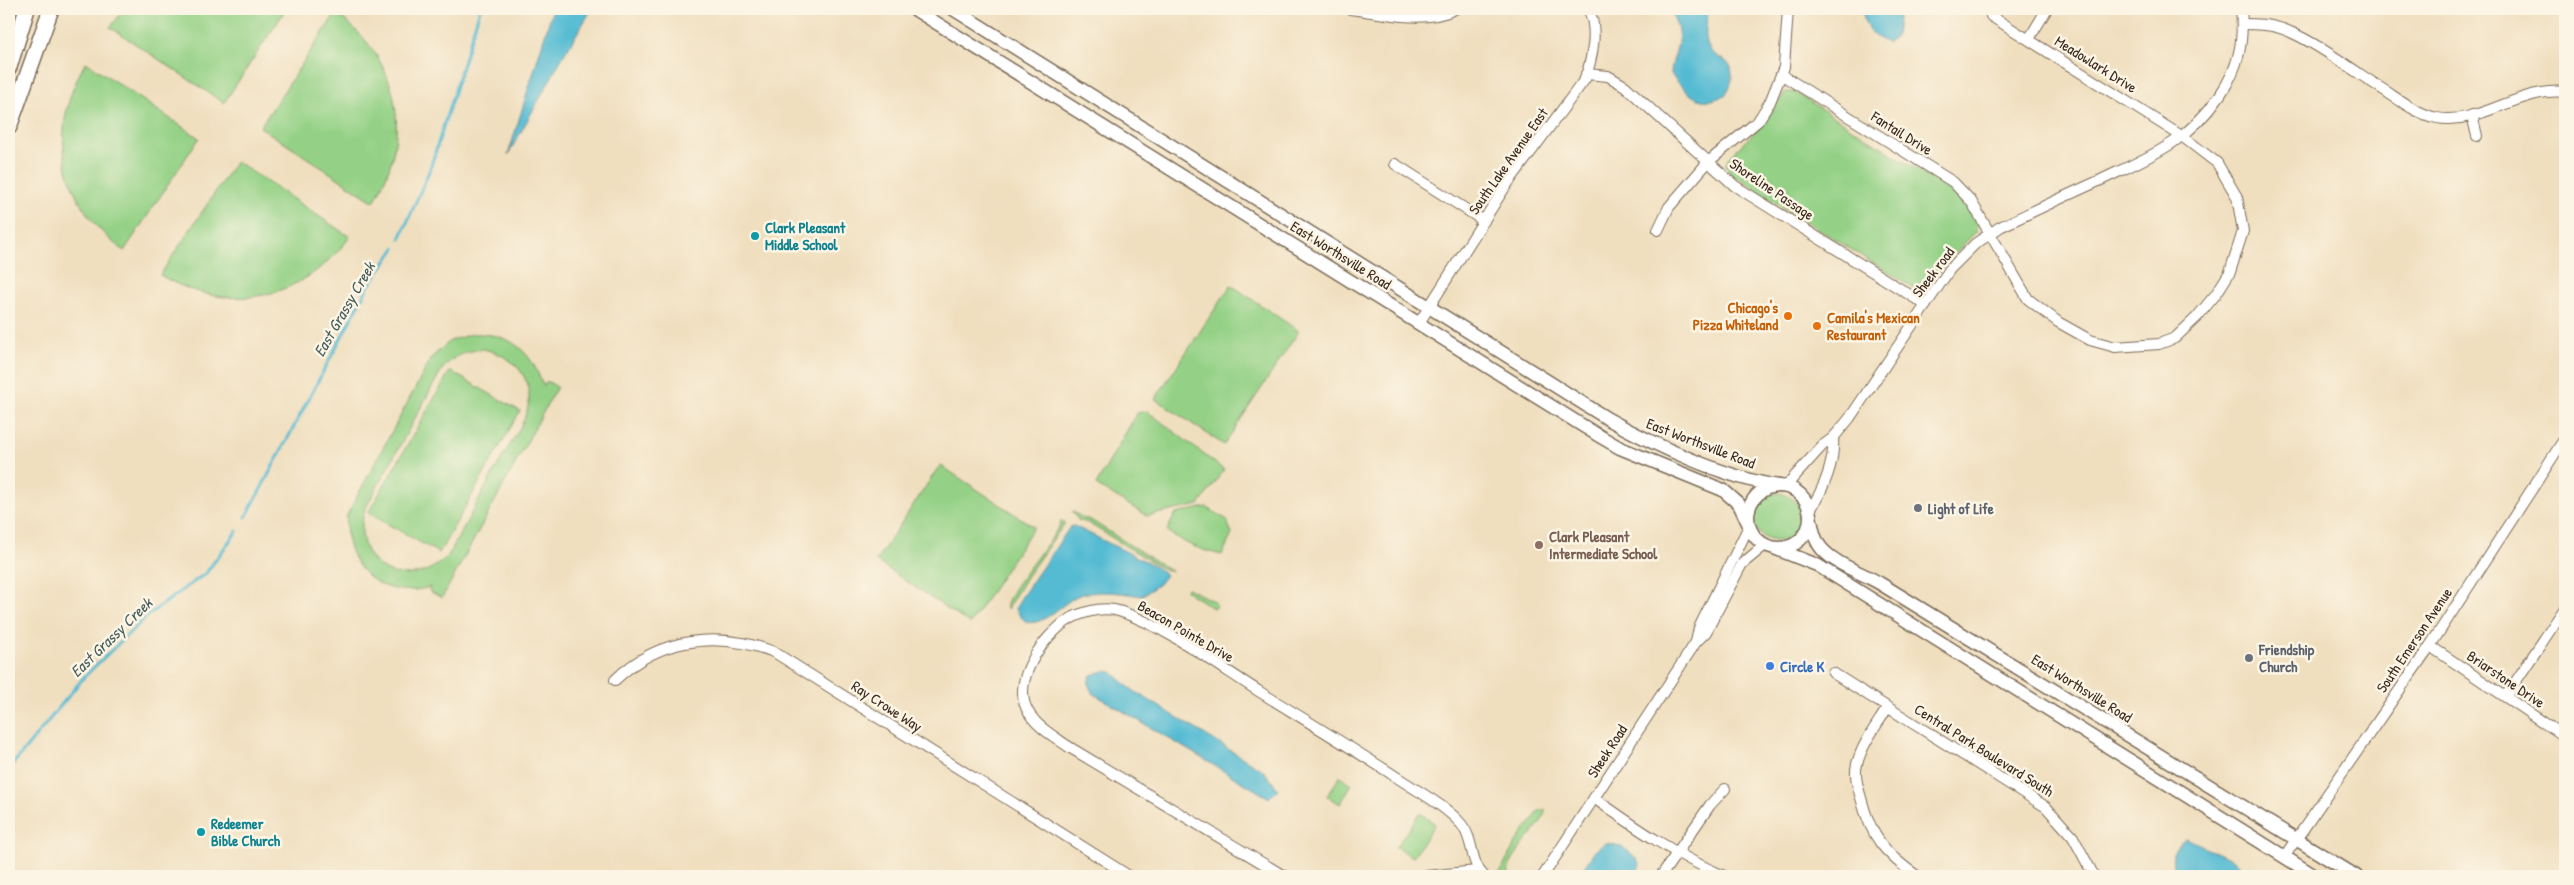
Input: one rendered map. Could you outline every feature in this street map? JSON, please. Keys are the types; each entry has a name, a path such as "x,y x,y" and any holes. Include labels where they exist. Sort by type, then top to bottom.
{"highway":[{"path":"9,67 27,9"},
{"path":"9,127 50,9"}],"main road":[{"name":"East Worthsville Road","path":"914,9 1620,448 1723,490 1739,504 1748,525"},
{"name":"East Worthsville Road","path":"954,9 1635,434 1750,480 1782,486"},
{"path":"1769,547 1792,545 1800,540 1809,524 1810,513 1803,498 1797,491 1782,486 1761,490 1754,497 1750,505 1748,525 1757,540 1769,547 1817,565 2315,876"},
{"name":"East Worthsville Road","path":"1810,513 1818,542 1822,549 1836,559 1881,584 2356,876"}],"street":[{"path":"1350,9 1402,15 1435,16 1455,9"},
{"name":"South Lake Avenue East","path":"1419,323 1505,187 1586,74 1590,63 1593,35 1588,9"},
{"path":"1658,230 1669,207 1708,162 1758,120 1770,102 1782,75 1788,9"},
{"path":"2029,39 2047,9"},
{"name":"Sheek road","path":"1782,486 1822,446 1833,438 1950,269 1975,244 1990,233 2153,155 2183,137 2209,111 2228,82 2242,48 2241,9"},
{"name":"Meadowlark Drive","path":"1990,233 2028,298 2058,322 2090,340 2114,348 2129,348 2159,344 2175,338 2197,317 2216,294 2230,272 2243,231 2237,197 2217,163 2183,137 1992,16"},
{"path":"2242,24 2262,24 2288,31 2424,114 2452,119 2472,115 2536,93 2565,92"},
{"name":"Shoreline Passage","path":"1586,74 1608,76 1625,86 1735,186 1926,305"},
{"name":"Fantail Drive","path":"1782,75 1953,182 1971,201 1990,233"},
{"path":"2472,115 2477,136"},
{"path":"1395,164 1484,221"},
{"path":"1810,513 1822,489 1835,454 1833,438"},
{"name":"South Emerson Avenue","path":"2284,857 2430,646 2565,438"},
{"name":"Sheek Road","path":"1696,642 1699,628 1748,525"},
{"name":"Sheek Road","path":"1543,876 1696,642 1706,632 1742,564 1769,547"},
{"path":"2506,696 2565,608"},
{"name":"Beacon Pointe Drive","path":"1284,876 1069,747 1042,728 1028,712 1022,690 1029,668 1043,644 1060,626 1082,614 1102,609 1122,612 1183,644 1357,751 1434,802 1462,825 1471,842 1480,873 1426,876"},
{"name":"Ray Crowe Way","path":"615,680 633,664 647,656 696,639 724,639 756,645 774,652 1129,876"},
{"name":"Briarstone Drive","path":"2430,646 2565,737"},
{"name":"Central Park Boulevard South","path":"1833,673 2046,807 2073,837 2094,876"},
{"path":"1888,707 1861,753 1856,770 1856,779 1864,812 1874,835 1894,859 1917,876"},
{"path":"1661,876 1710,805 1725,789"},
{"path":"1594,798 1676,854 1724,876"}],"green space":[{"path":"125,9 286,9 224,103 110,27"},
{"path":"336,13 358,32 375,53 387,75 394,99 396,124 394,150 386,176 374,202 260,127"},
{"path":"86,62 199,138 124,251 102,232 85,211 73,188 66,164 64,139 66,114 74,88"},
{"path":"1785,92 1794,92 1801,96 1951,191 1972,214 1978,225 1977,231 1949,259 1928,286 1914,288 1782,207 1739,178 1731,176 1726,164 1728,158 1764,123"},
{"path":"236,161 350,237 331,258 310,275 287,288 263,295 238,298 212,295 186,288 160,275"},
{"path":"1231,285 1299,331 1224,445 1155,399"},
{"path":"471,334 485,334 508,340 525,353 532,362 543,386 547,381 557,387 442,598 429,591 430,587 412,590 395,589 380,584 368,575 357,564 350,549 347,533 347,515 432,357 450,341","holes":["483,349 508,359 521,371 525,379 529,397 526,414 522,423 448,556 432,568 415,574 399,574 384,569 373,560 365,546 362,529 365,509 441,371 454,358 470,351"]},
{"path":"450,371 520,411 439,553 368,513"},
{"path":"1147,411 1224,470 1199,505 1147,516 1096,485 1137,413"},
{"path":"940,465 1034,527 970,624 876,561"},
{"path":"1777,493 1786,495 1794,500 1799,508 1801,517 1799,526 1794,534 1786,539 1777,541 1768,539 1760,534 1755,526 1753,517 1755,508 1760,500 1768,495"},
{"path":"1206,507 1226,519 1232,534 1222,555 1193,546 1167,531 1175,514"},
{"path":"1072,511 1084,519 1089,519 1171,571 1165,570 1088,523 1078,520"},
{"path":"1062,520 1065,523 1026,577 1007,609 1013,591 1058,529"},
{"path":"1187,588 1215,602 1217,607 1213,608 1186,591"},
{"path":"1340,776 1352,784 1340,804 1327,796"},
{"path":"1545,809 1541,822 1514,858 1509,868 1509,876 1501,876 1499,873 1518,840 1539,811"},
{"path":"1420,813 1435,824 1413,857 1396,847"}],"water":[{"path":"553,9 592,9 508,155"},
{"path":"1670,9 1708,9 1707,45 1714,54 1730,65 1732,73 1732,81 1725,95 1716,99 1701,100 1688,93 1671,74 1679,36"},
{"path":"1863,9 1899,9 1896,37 1887,43 1876,37 1866,26"},
{"path":"1074,526 1155,566 1166,575 1159,584 1142,596 1105,592 1083,594 1075,597 1048,617 1039,621 1030,622 1022,618 1016,608 1021,598 1070,527"},
{"path":"1104,671 1112,672 1131,689 1264,771 1278,789 1269,798 1094,694 1089,685 1091,675"},
{"path":"2186,838 2233,860 2255,876 2175,876 2173,864 2174,850"},
{"path":"1605,843 1620,847 1635,856 1640,865 1635,876 1578,876 1595,851"}],"waterway":[{"name":"East Grassy Creek","path":"400,239 430,169 480,9"},
{"name":"East Grassy Creek","path":"246,517 368,287 395,248"},
{"name":"East Grassy Creek","path":"9,769 84,677 148,615 206,573 237,531"}],"place":[{"name":"Clark Pleasant Middle School","path":"755,236"},
{"name":"Chicago's Pizza Whiteland","path":"1788,316"},
{"name":"Camila's Mexican Restaurant","path":"1817,326"},
{"name":"Light of Life","path":"1918,508"},
{"name":"Clark Pleasant Intermediate School","path":"1539,545"},
{"name":"Friendship Church","path":"2249,658"},
{"name":"Circle K","path":"1770,666"},
{"name":"Redeemer Bible Church","path":"201,832"}]}
